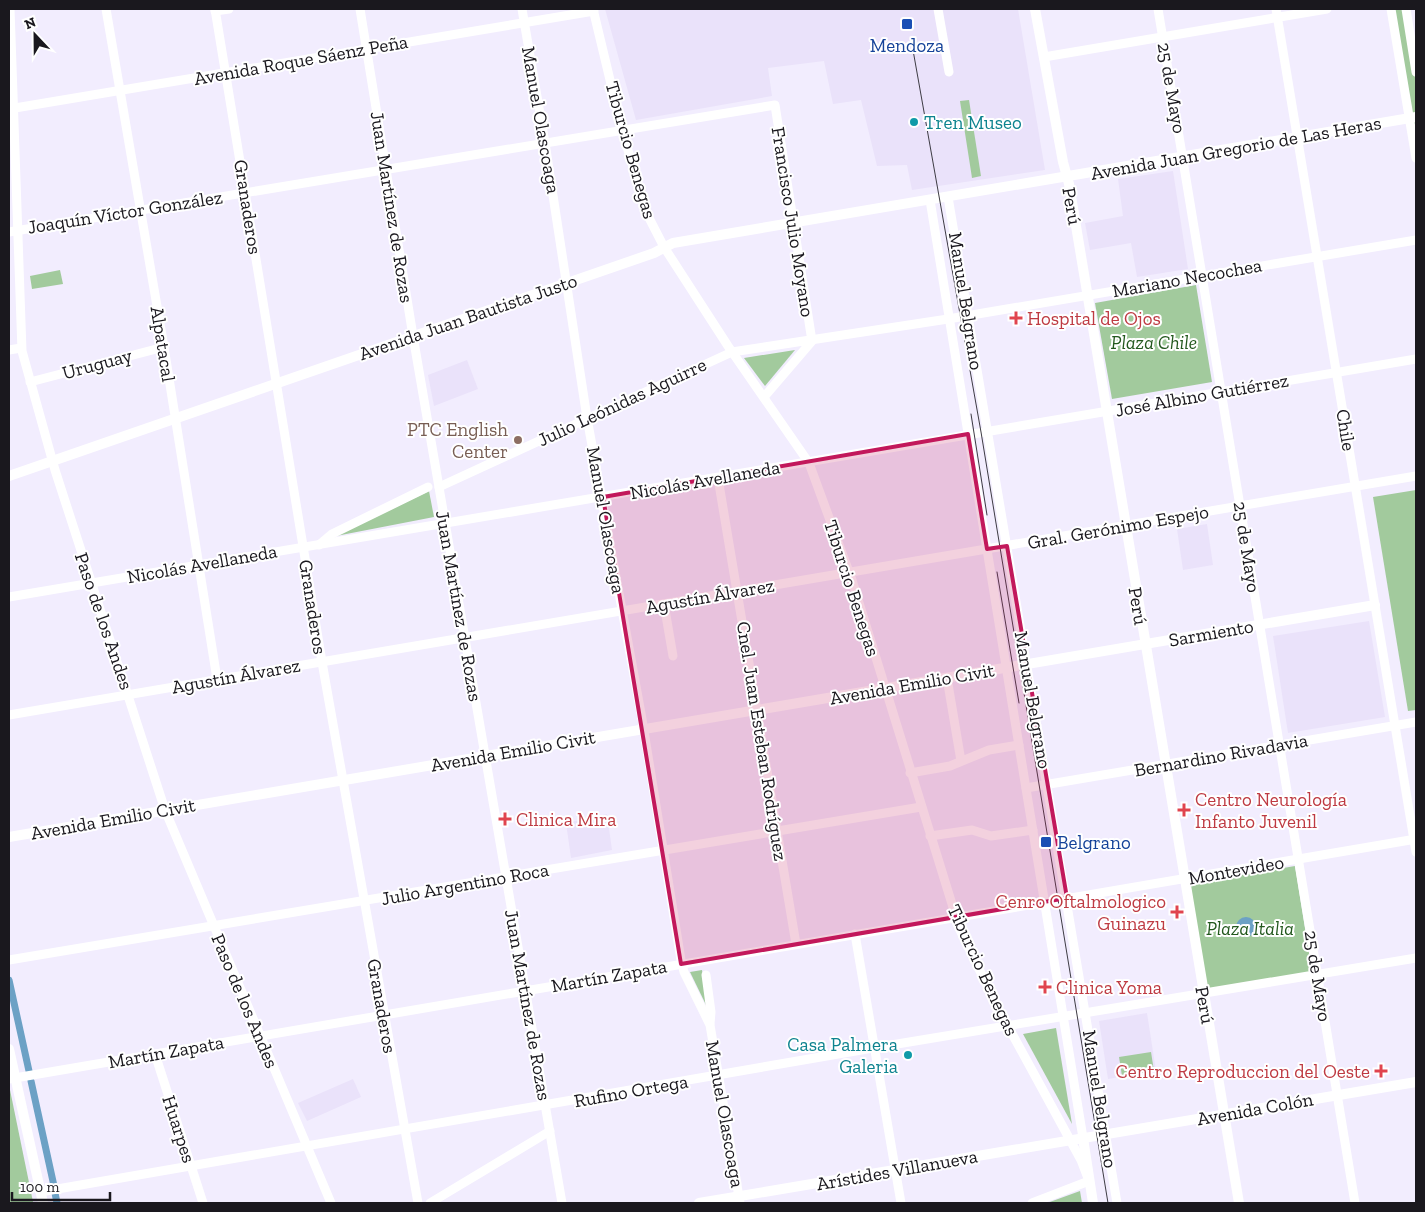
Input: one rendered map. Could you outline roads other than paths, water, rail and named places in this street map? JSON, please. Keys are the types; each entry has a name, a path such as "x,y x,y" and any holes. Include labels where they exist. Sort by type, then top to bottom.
{"main road":[{"name":"Perú","path":"1036,9 1067,177 1239,1203"},
{"name":"Avenida Juan Gregorio de Las Heras","path":"939,199 1413,118"},
{"name":"Avenida Juan Bautista Justo","path":"9,476 654,253 673,243 939,199"},
{"name":"Sarmiento","path":"1011,667 1375,605"},
{"name":"Avenida Emilio Civit","path":"9,837 1011,667"},
{"path":"9,1049 12,1080 43,1203"},
{"name":"Avenida Colón","path":"1094,1136 1416,1082"},
{"name":"Arístides Villanueva","path":"699,1203 740,1200 894,1170 1094,1136"},
{"name":"Manuel Belgrano","path":"1082,1138 1093,1203"}],"street":[{"name":"Paso de los Andes","path":"10,9 13,231 21,348 30,382 52,461 165,810 331,1203"},
{"name":"Alpatacal","path":"106,9 164,347 217,679"},
{"path":"215,10 229,9"},
{"name":"Juan Martínez de Rozas","path":"360,9 413,336 562,1203"},
{"name":"Manuel Olascoaga","path":"522,9 546,143 587,418 644,729 681,964 710,1025 740,1200"},
{"path":"938,9 949,72"},
{"name":"25 de Mayo","path":"1158,9 1184,157 1355,1203"},
{"path":"1044,57 1277,13 1327,9"},
{"path":"1392,9 1413,118 1416,158"},
{"path":"1406,9 1416,72"},
{"name":"Granaderos","path":"215,10 322,662 345,780 364,901 418,1203"},
{"name":"Avenida Roque Sáenz Peña","path":"11,109 594,10"},
{"name":"Tiburcio Benegas","path":"594,10 622,130 647,214 664,247 732,352 809,463 849,572 955,917 1007,1026 1089,1181"},
{"name":"Chile","path":"1277,13 1416,852"},
{"name":"Joaquín Víctor González","path":"13,231 775,105"},
{"name":"Francisco Julio Moyano","path":"775,105 812,339"},
{"name":"Manuel Belgrano","path":"939,199 968,315 1117,1203"},
{"name":"Manuel Belgrano","path":"939,199 948,319 986,549 1011,667 1019,745 1082,1138"},
{"name":"Mariano Necochea","path":"958,317 1416,240"},
{"name":"Julio Leónidas Aguirre","path":"439,487 732,352 958,317"},
{"path":"764,397 811,344 812,339"},
{"name":"Uruguay","path":"30,382 164,347"},
{"path":"9,350 21,348"},
{"name":"José Albino Gutiérrez","path":"988,431 1416,359"},
{"name":"Nicolás Avellaneda","path":"9,597 304,548 319,545 334,538 445,524 988,431"},
{"name":"Gral. Gerónimo Espejo","path":"996,547 1416,476"},
{"name":"Cnel. Juan Esteban Rodríguez","path":"718,478 796,944"},
{"path":"334,538 428,486"},
{"name":"Agustín Álvarez","path":"9,715 996,547"},
{"path":"664,604 673,656"},
{"path":"947,678 961,761"},
{"name":"Bernardino Rivadavia","path":"1026,788 1416,722"},
{"path":"910,773 939,768 989,750 1019,745"},
{"name":"Julio Argentino Roca","path":"9,960 921,807"},
{"path":"930,836 972,830 991,836 1033,830"},
{"name":"Montevideo","path":"1056,900 1415,839"},
{"name":"Martín Zapata","path":"12,1080 1056,900"},
{"path":"855,934 901,1203"},
{"name":"Rufino Ortega","path":"40,1192 873,1048 1416,958"},
{"name":"Manuel Olascoaga","path":"706,975 712,1012 710,1025"},
{"name":"Huarpes","path":"155,1054 203,1203"},
{"path":"430,1203 550,1130"},
{"path":"1032,1203 1089,1181"}],"water":[{"path":"1246,917 1253,920 1256,927 1253,934 1246,937 1239,934 1236,927 1239,920"}],"waterway":[{"path":"9,980 29,1071"},
{"path":"31,1081 54,1186"},
{"path":"55,1193 57,1203"}],"tram line":[{"path":"913,50 981,432 1108,1203"},
{"path":"971,414 987,515"},
{"path":"997,572 1019,703"}],"place":[{"name":"Mendoza","path":"907,24"},
{"name":"Tren Museo","path":"914,122"},
{"name":"Hospital de Ojos","path":"1016,318"},
{"name":"PTC English Center","path":"518,440"},
{"name":"Centro Neurología Infanto Juvenil","path":"1184,810"},
{"name":"Clinica Mira","path":"505,819"},
{"name":"Belgrano","path":"1046,842"},
{"name":"Cenro Oftalmologico Guinazu","path":"1177,912"},
{"name":"Clinica Yoma","path":"1045,987"},
{"name":"Casa Palmera Galeria","path":"908,1055"},
{"name":"Centro Reproduccion del Oeste","path":"1381,1071"}],"park label":[{"name":"Plaza Chile","path":"1154,342"},
{"name":"Plaza Italia","path":"1250,928"}]}
